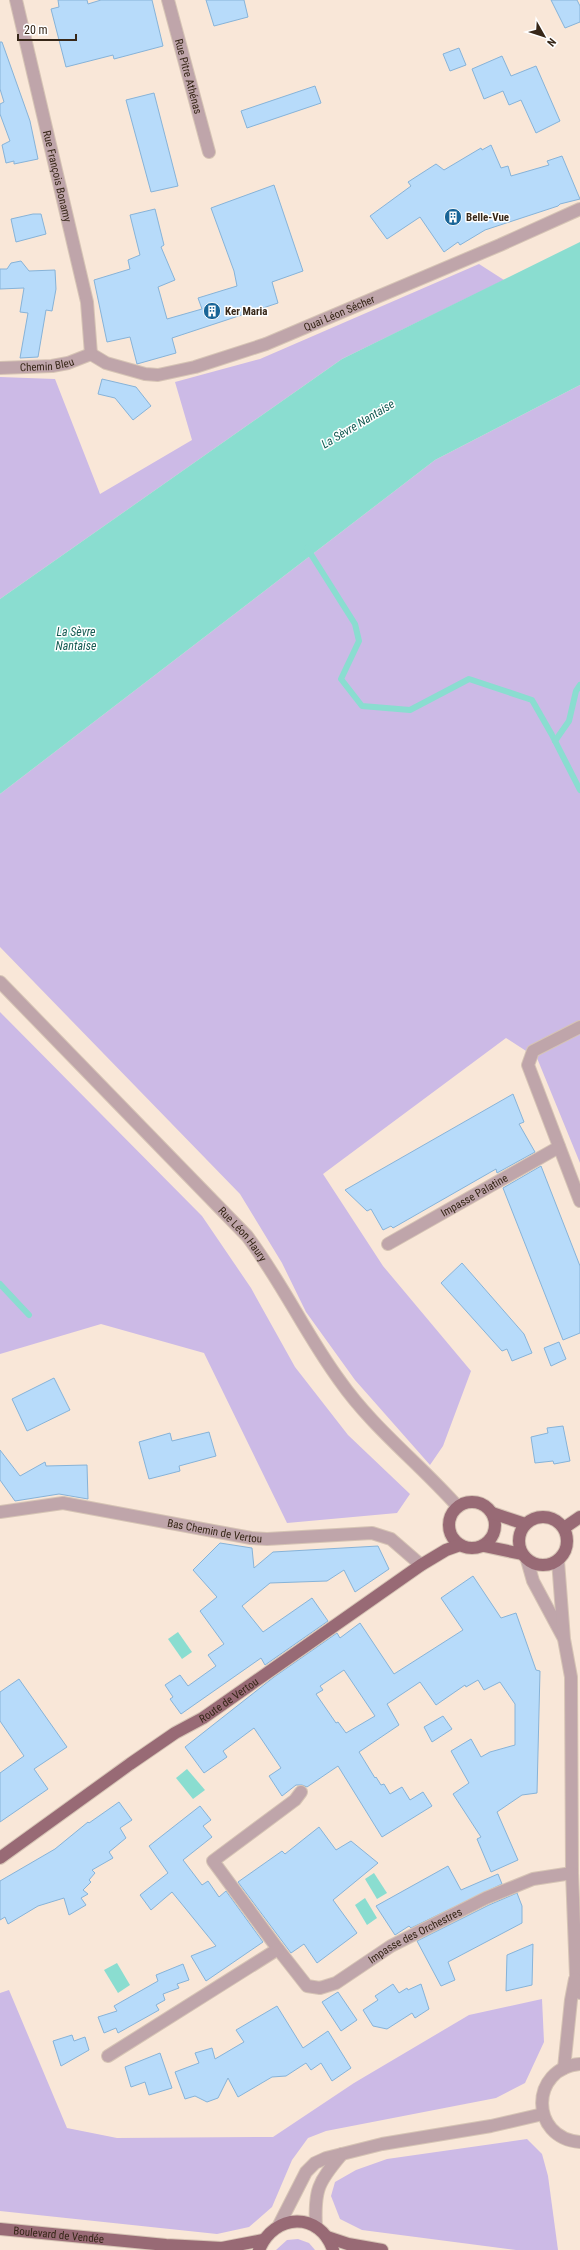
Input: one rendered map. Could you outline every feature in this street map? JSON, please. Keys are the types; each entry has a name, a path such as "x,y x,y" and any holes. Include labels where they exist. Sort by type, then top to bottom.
{"main road":[{"path":"478,1502 488,1508 492,1513 496,1522 495,1531 491,1540 484,1546 472,1549 460,1545 454,1540 449,1527 450,1519 458,1507 464,1503 478,1502"},
{"path":"492,1513 525,1524"},
{"path":"484,1546 525,1557 542,1566 558,1561 563,1556 567,1542 564,1528 552,1519 545,1517 538,1517 525,1524 519,1539 525,1557"},
{"path":"564,1528 580,1517"},
{"name":"Route de Vertou","path":"0,1858 130,1764 175,1733 208,1714 421,1565 446,1550 460,1545"},
{"path":"261,2245 271,2230 279,2225 297,2222 316,2227 327,2237 333,2250"},
{"name":"Boulevard de Vendée","path":"0,2229 166,2245 222,2248 261,2245"},
{"path":"327,2237 348,2244 382,2250"},
{"name":"Boulevard de Vendée","path":"166,2245 181,2250"}],"street":[{"name":"Rue François Bonamy","path":"16,0 87,302 91,354"},
{"name":"Rue Pitre Athénas","path":"168,0 209,152"},
{"name":"Quai Léon Sécher","path":"91,354 113,365 145,374 158,375 195,367 266,344 500,245 580,209"},
{"name":"Chemin Bleu","path":"0,368 52,366 68,363 91,354"},
{"name":"Rue Léon Haury","path":"0,982 232,1220 272,1269 319,1351 340,1383 364,1411 458,1507"},
{"path":"580,1027 533,1051 528,1065 580,1201"},
{"name":"Impasse Palatine","path":"388,1244 559,1147"},
{"name":"Bas Chemin de Vertou","path":"0,1512 63,1503 251,1538 267,1539 372,1533 391,1539 421,1565"},
{"path":"525,1557 532,1581 564,1639"},
{"path":"558,1561 564,1639 572,1677 572,1874 576,1976 580,1993"},
{"name":"Impasse des Orchestres","path":"301,1792 295,1800 213,1861 307,1986 320,1988 336,1983 391,1946 486,1898 533,1878 572,1874"},
{"path":"108,2056 278,1949"},
{"path":"564,2068 571,2000 576,1976"},
{"path":"580,2064 564,2068 554,2075 545,2088 542,2097 543,2114 550,2126 558,2135 569,2140 580,2142"},
{"path":"279,2225 306,2172 315,2163 342,2154 382,2144 491,2126 543,2114"},
{"path":"316,2227 315,2196 319,2184 342,2154"}],"shaded area":[{"path":"479,264 504,280 342,359 0,599 0,377 55,379 100,494 192,440 175,382 260,359"},
{"path":"580,385 580,1163 537,1058 506,1038 323,1174 383,1266 471,1371 443,1446 430,1465 355,1380 306,1312 282,1263 240,1194 0,947 0,794 435,460"},
{"path":"0,1012 202,1216 251,1288 295,1367 348,1435 410,1494 397,1513 287,1523 204,1353 101,1324 0,1354"},
{"path":"9,1990 67,2128 117,2138 273,2137 354,2083 469,2015 542,1999 544,2042 525,2083 496,2098 326,2131 308,2138 292,2160 272,2207 249,2227 217,2234 0,2211 0,1993"},
{"path":"527,2139 542,2154 548,2176 558,2250 516,2250 362,2230 340,2219 331,2196 335,2182 356,2170 387,2159"},
{"path":"298,2239 309,2243 315,2250 276,2250 287,2240"}],"water":[{"name":"La Sèvre Nantaise","path":"580,242 580,385 435,460 0,794 0,599 342,359"},
{"path":"178,1632 192,1652 182,1659 168,1639"},
{"path":"187,1769 205,1790 193,1799 176,1778"},
{"path":"374,1873 387,1893 377,1899 365,1879"},
{"path":"365,1898 377,1918 367,1925 355,1905"},
{"path":"117,1963 130,1985 118,1993 104,1970"}],"building":[{"path":"58,0 87,0 88,4 101,0 152,0 163,46 114,59 113,55 66,67 51,9 59,7"},
{"path":"206,0 244,0 248,17 214,26"},
{"path":"551,0 577,0 580,6 580,22 565,28"},
{"path":"0,42 2,42 30,121 38,159 14,164 14,161 6,163 2,145 10,141 0,114 0,104 4,102 0,89"},
{"path":"459,48 466,65 450,71 443,54"},
{"path":"502,56 511,76 536,66 560,121 536,133 521,100 509,105 503,91 484,99 472,69"},
{"path":"315,86 321,103 247,128 241,111"},
{"path":"154,93 178,186 151,192 126,100"},
{"path":"491,145 501,168 508,166 511,176 549,165 547,161 562,156 580,199 560,204 558,206 485,230 460,245 458,242 444,252 420,217 387,239 370,216 411,186 408,182 436,164 444,170 481,148 482,150"},
{"path":"274,185 303,271 272,282 278,303 172,338 176,353 137,364 130,337 107,342 94,280 130,269 128,260 140,255 130,215 155,209 164,245 161,247 175,280 158,287 167,319 202,309 198,298 237,286 234,271 211,208"},
{"path":"33,214 41,214 46,234 16,242 11,219"},
{"path":"21,261 29,271 55,270 56,289 52,311 46,310 38,357 20,358 28,313 20,312 24,288 0,289 0,269 7,269 11,263"},
{"path":"102,379 136,387 151,406 133,420 115,398 98,394"},
{"path":"513,1094 524,1122 519,1124 535,1152 497,1173 496,1169 393,1228 391,1226 383,1230 371,1209 367,1211 345,1190"},
{"path":"541,1166 580,1266 580,1333 563,1340 503,1188"},
{"path":"462,1263 524,1334 532,1353 512,1361 507,1349 502,1351 441,1283"},
{"path":"559,1342 566,1359 551,1366 544,1348"},
{"path":"54,1378 70,1410 27,1431 12,1399"},
{"path":"563,1426 570,1461 554,1464 553,1461 535,1463 531,1437 548,1433 547,1428"},
{"path":"209,1432 216,1456 179,1466 180,1471 149,1479 139,1442 170,1433 172,1441"},
{"path":"0,1450 20,1476 45,1462 46,1466 87,1465 88,1499 59,1494 15,1501 0,1480"},
{"path":"220,1543 252,1548 254,1568 273,1552 378,1546 389,1569 355,1592 344,1570 327,1581 270,1583 242,1606 263,1632 312,1598 328,1621 265,1665 261,1658 181,1714 170,1699 173,1697 165,1685 180,1675 188,1686 216,1666 208,1655 224,1644 200,1611 217,1597 193,1570"},
{"path":"473,1576 501,1618 516,1613 536,1670 540,1671 537,1793 522,1795 497,1812 518,1860 491,1872 477,1839 481,1837 453,1794 469,1783 451,1751 471,1739 481,1757 490,1752 515,1745 515,1704 500,1682 484,1690 478,1680 466,1687 465,1685 436,1705 420,1682 387,1704 399,1725 359,1752 375,1778 376,1777 381,1785 384,1784 390,1794 402,1787 410,1800 423,1792 432,1806 382,1837 338,1766 307,1787 296,1785 282,1796 269,1776 281,1768 254,1728 223,1751 227,1757 204,1773 185,1747 274,1677 337,1633 340,1638 360,1623 394,1674 463,1630 441,1598","holes":["344,1670 375,1716 346,1733 338,1722 336,1723 316,1694 323,1690 320,1686"]},
{"path":"19,1679 67,1747 34,1769 48,1789 0,1822 0,1773 24,1756 0,1721 0,1692"},
{"path":"443,1716 452,1729 432,1742 424,1727"},
{"path":"119,1802 132,1820 120,1828 126,1838 109,1852 113,1858 92,1870 95,1873 89,1880 91,1882 83,1890 88,1894 81,1898 86,1905 69,1915 64,1898 38,1906 8,1924 5,1917 0,1920 0,1881 55,1849 88,1822 89,1823"},
{"path":"200,1806 211,1820 203,1826 212,1837 183,1860 202,1885 208,1881 219,1897 226,1891 263,1942 206,1981 191,1956 216,1946 172,1892 151,1910 140,1895 168,1873 149,1846"},
{"path":"319,1827 336,1850 351,1841 378,1863 333,1900 357,1933 317,1963 304,1944 291,1953 238,1882 282,1851 285,1854"},
{"path":"448,1866 461,1890 498,1874 502,1884 411,1928 409,1926 395,1935 376,1906"},
{"path":"517,1893 522,1906 522,1923 448,1962 455,1980 441,1986 417,1941 489,1905"},
{"path":"533,1944 532,1985 506,1991 507,1955"},
{"path":"183,1964 189,1980 177,1984 179,1988 163,1994 165,2000 156,2005 159,2010 118,2033 116,2028 104,2033 98,2017 117,2011 114,2006 158,1981 156,1975"},
{"path":"393,1984 399,1993 407,1988 408,1990 421,1984 429,2009 415,2018 412,2013 387,2029 373,2026 363,2010 378,2000 375,1996"},
{"path":"338,1992 357,2020 341,2031 322,2002"},
{"path":"277,2006 303,2048 328,2031 351,2068 332,2081 321,2063 311,2070 306,2063 286,2076 272,2077 238,2097 228,2078 218,2098 207,2102 195,2096 185,2099 175,2072 199,2063 195,2053 212,2048 215,2059 244,2042 236,2030"},
{"path":"72,2035 74,2041 85,2037 89,2050 61,2066 53,2041"},
{"path":"160,2053 172,2088 149,2095 145,2082 131,2087 125,2067"}],"waterway":[{"path":"307,548 355,624 359,641 341,679 362,706 410,710 469,679 532,700 580,790"},
{"path":"555,741 569,721 576,691 580,685"},
{"path":"0,1284 29,1315"}],"place":[{"name":"Belle-Vue","path":"453,217"},
{"name":"Ker Maria","path":"212,311"}]}
